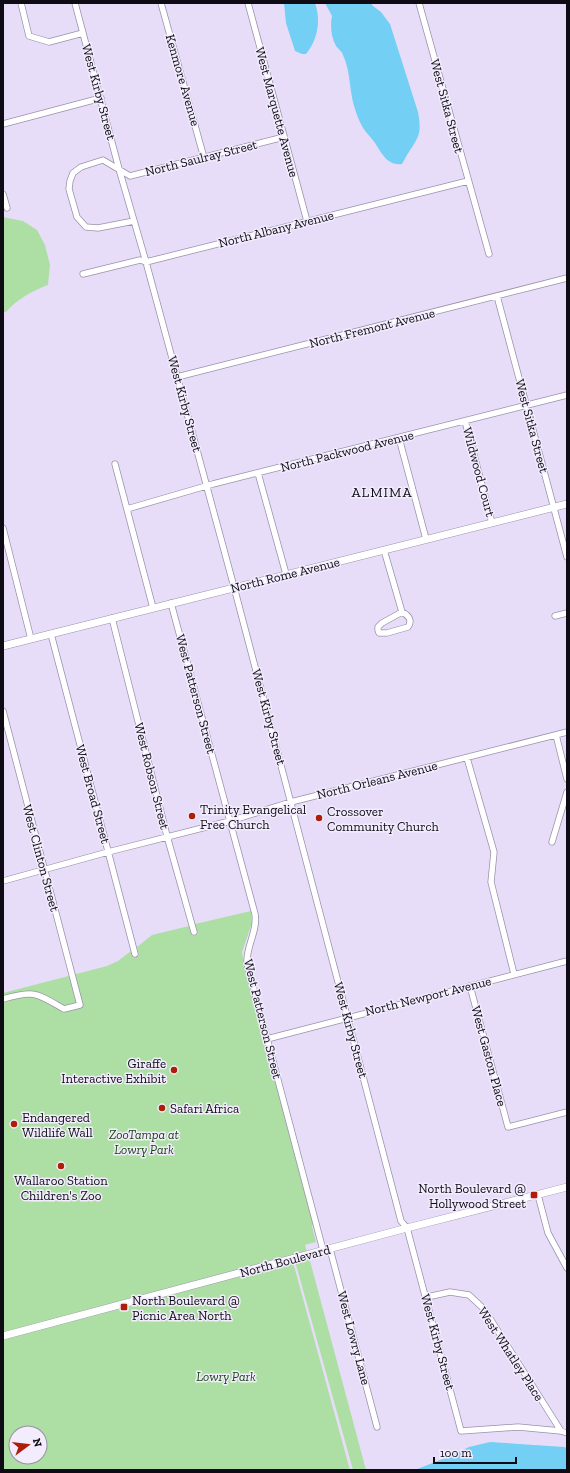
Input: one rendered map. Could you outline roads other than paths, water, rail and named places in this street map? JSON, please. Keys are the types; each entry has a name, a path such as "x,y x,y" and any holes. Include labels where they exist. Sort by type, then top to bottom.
{"street":[{"path":"21,3 29,36 49,42 83,33"},
{"name":"West Kirby Street","path":"75,3 119,169 207,486 402,1221 408,1228 461,1431 518,1426 561,1431"},
{"name":"Kenmore Avenue","path":"161,3 204,158"},
{"name":"West Marquette Avenue","path":"248,3 307,221"},
{"name":"West Sitka Street","path":"419,3 489,254"},
{"path":"3,124 101,98"},
{"name":"North Saulray Street","path":"119,169 130,176 284,137"},
{"path":"119,169 104,160 81,167 73,173 69,189 77,217 86,227 98,228 134,221"},
{"name":"North Albany Avenue","path":"84,274 140,260 146,262 468,182"},
{"path":"3,194 7,208"},
{"name":"North Fremont Avenue","path":"177,377 567,278"},
{"name":"West Sitka Street","path":"497,296 567,556"},
{"name":"North Packwood Avenue","path":"127,510 207,486 567,395"},
{"name":"Wildwood Court","path":"465,421 492,523"},
{"path":"399,438 426,539"},
{"path":"115,464 153,608"},
{"path":"258,473 286,574"},
{"name":"North Rome Avenue","path":"3,646 567,504"},
{"path":"3,528 30,640"},
{"path":"384,550 402,612 409,617 410,622 408,627 387,634 379,633 378,630 380,625 402,612"},
{"name":"West Patterson Street","path":"171,603 256,918 255,926 247,950 247,959 267,1039 327,1250"},
{"path":"555,616 567,613"},
{"name":"West Robson Street","path":"112,618 167,836 194,932"},
{"name":"West Broad Street","path":"51,634 135,954"},
{"name":"West Clinton Street","path":"3,711 80,1005 64,1009 39,994 23,993 3,999"},
{"name":"North Orleans Avenue","path":"3,880 167,836 230,821 291,802 567,732"},
{"path":"556,735 567,779"},
{"path":"467,758 494,852 491,882 514,974"},
{"path":"552,842 567,792"},
{"name":"North Newport Avenue","path":"267,1039 567,961"},
{"name":"West Gaston Place","path":"470,986 508,1127 567,1112"},
{"name":"North Boulevard","path":"3,1336 567,1187"},
{"path":"538,1194 548,1233 567,1268"},
{"name":"West Lowry Lane","path":"327,1250 377,1427"},
{"name":"West Whatley Place","path":"427,1298 450,1292 469,1295 484,1309 561,1431"},
{"path":"561,1431 567,1433"}],"water":[{"path":"284,3 315,3 318,16 316,36 306,54 295,51 286,23"},
{"path":"325,3 371,3 381,12 390,24 418,112 420,126 414,144 402,164 393,163 386,158 360,122 353,102 346,62 333,39 331,27 332,16"},
{"path":"490,1442 567,1448 567,1470 415,1470 469,1447"}],"place":[{"name":"Trinity Evangelical Free Church","path":"192,816"},
{"name":"Crossover Community Church","path":"319,818"},
{"name":"Giraffe Interactive Exhibit","path":"174,1070"},
{"name":"Safari Africa","path":"162,1108"},
{"name":"Endangered Wildlife Wall","path":"14,1124"},
{"name":"Wallaroo Station Children's Zoo","path":"61,1166"},
{"name":"North Boulevard @ Hollywood Street","path":"534,1195"},
{"name":"North Boulevard @ Picnic Area North","path":"124,1307"}],"district":[{"name":"ALMIMA","path":"382,492"}],"park label":[{"name":"ZooTampa at Lowry Park","path":"144,1142"},
{"name":"Lowry Park","path":"226,1376"}]}
